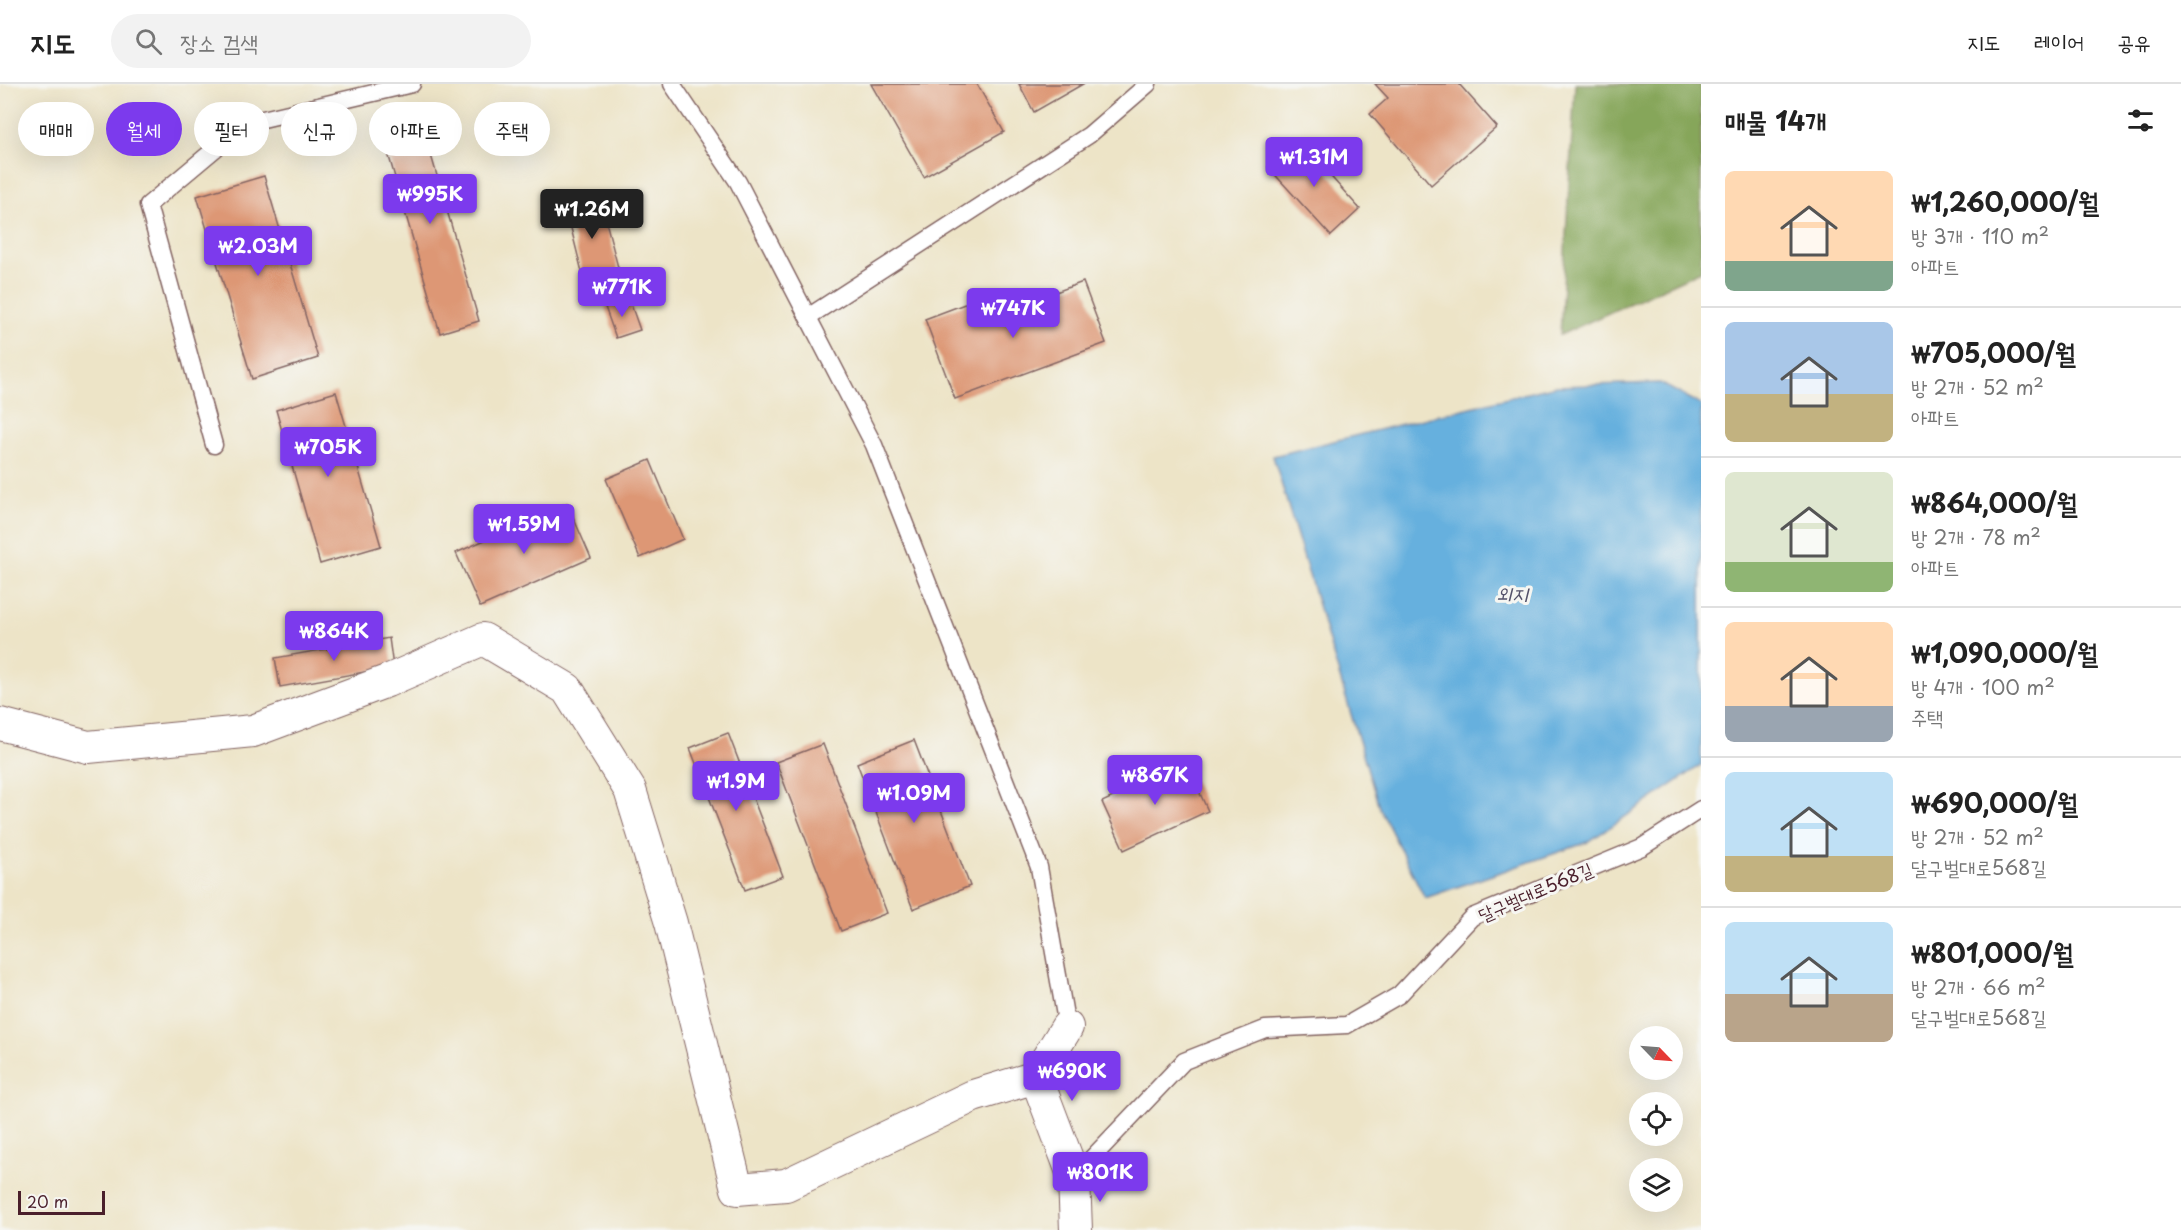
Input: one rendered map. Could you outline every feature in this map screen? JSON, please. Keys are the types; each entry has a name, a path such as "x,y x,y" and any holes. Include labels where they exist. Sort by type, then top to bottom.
{"street":[{"path":"0,724 88,747 253,731 387,681 483,639 567,689 630,790 671,923 737,1189 786,1185 973,1096 1036,1077 1067,1027"},
{"path":"1036,1077 1074,1178 1076,1230"}],"lane":[{"path":"214,445 148,205 246,123 412,84"},
{"path":"672,84 738,182 874,445 1039,867 1067,1027"},
{"path":"808,317 1089,135 1148,84"},
{"name":"달구벌대로568길","path":"1074,1178 1184,1061 1265,1029 1347,1025 1399,995 1472,917 1642,847 1701,809"}],"green space":[{"path":"1575,84 1701,84 1701,271 1560,335"}],"water":[{"name":"외지","path":"1660,383 1701,405 1701,765 1588,842 1425,898 1379,807 1273,456 1556,386"}],"building":[{"path":"871,84 977,84 1004,132 924,177"},
{"path":"1019,84 1083,84 1034,112"},
{"path":"1375,84 1459,84 1497,127 1431,185 1370,114 1388,98"},
{"path":"1298,140 1360,209 1331,236 1268,167"},
{"path":"389,156 431,156 479,321 440,333"},
{"path":"264,176 318,358 252,379 197,196"},
{"path":"599,195 620,275 585,284 565,204"},
{"path":"1083,282 1106,343 955,399 925,319 970,302 977,321"},
{"path":"629,299 640,330 616,338 605,307"},
{"path":"336,392 381,546 320,564 276,410"},
{"path":"650,460 683,539 640,558 606,479"},
{"path":"567,503 591,558 480,607 456,553"},
{"path":"389,638 393,667 280,687 275,658"},
{"path":"728,733 783,876 745,890 690,748"},
{"path":"914,740 970,886 913,909 857,763"},
{"path":"823,744 887,913 841,931 776,762"},
{"path":"1186,763 1208,811 1124,850 1102,802"}]}
